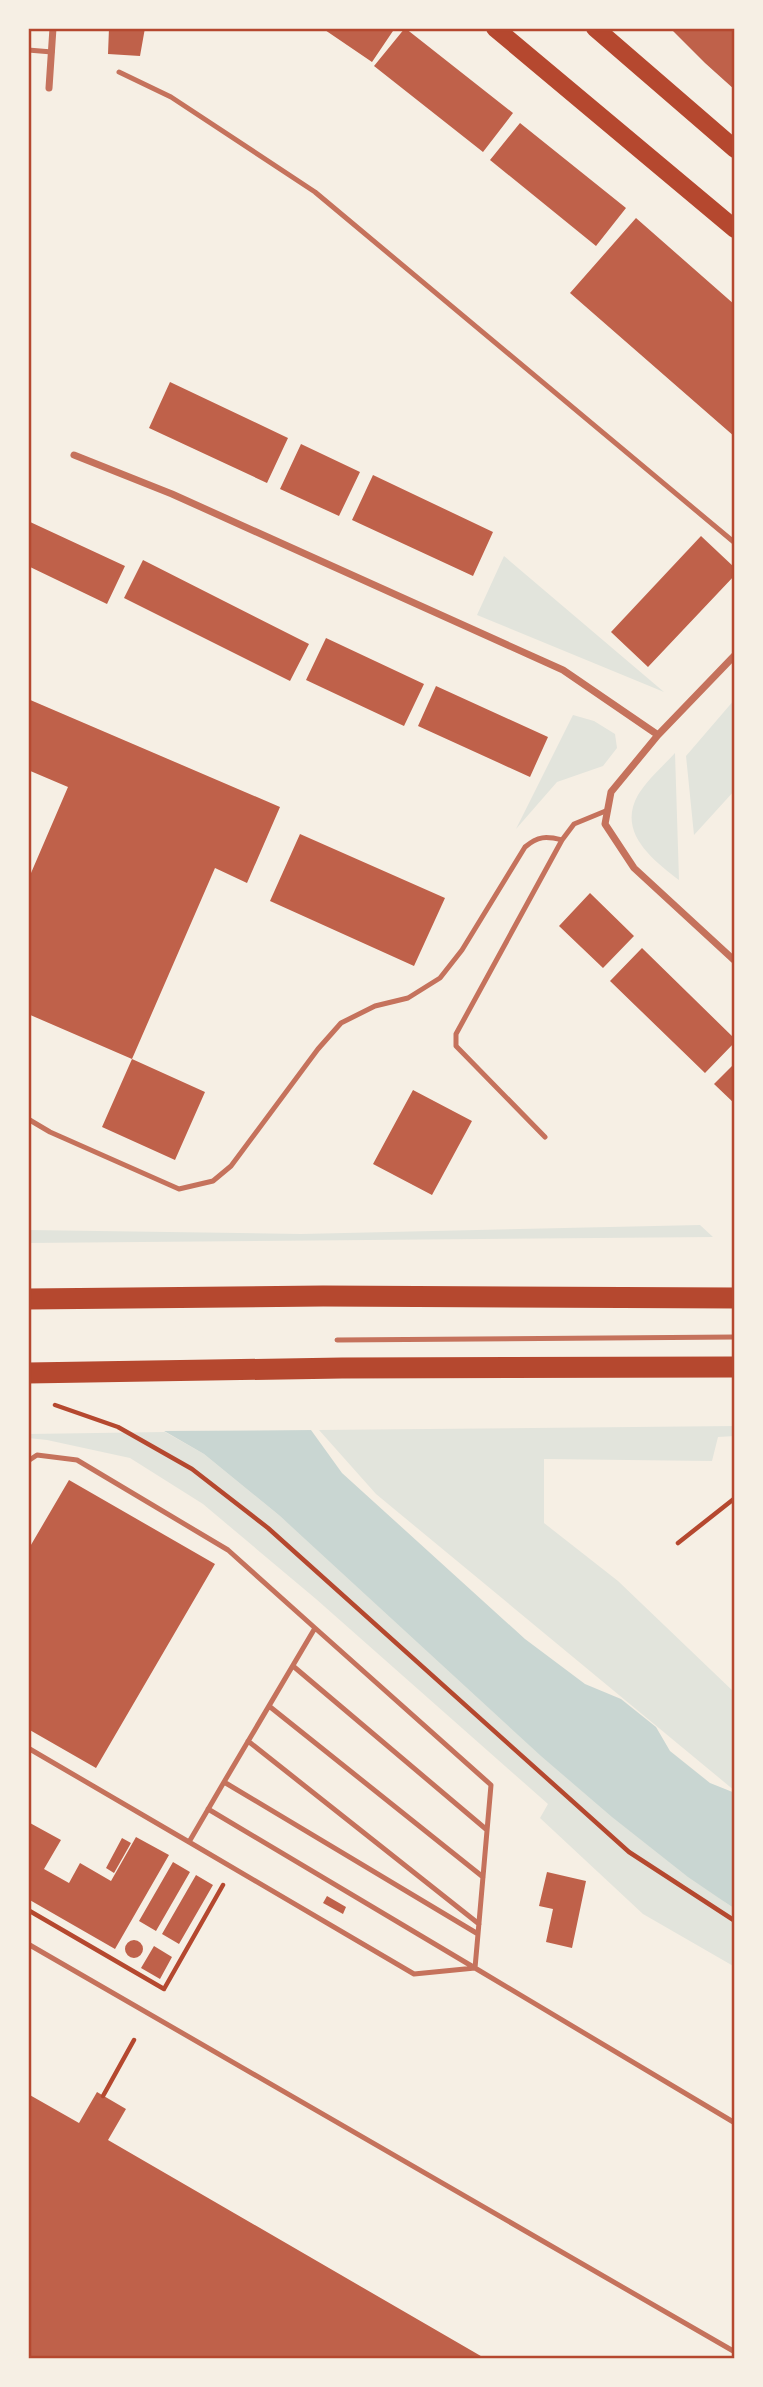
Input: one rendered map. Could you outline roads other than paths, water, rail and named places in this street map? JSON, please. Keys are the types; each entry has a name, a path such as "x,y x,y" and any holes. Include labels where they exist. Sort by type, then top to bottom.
{"highway":[{"path":"28,1299 323,1296 735,1298"},
{"path":"28,1373 342,1368 735,1367"}],"main road":[{"path":"495,28 735,229"},
{"path":"595,28 735,149"}],"street":[{"path":"49,88 53,28"},
{"path":"74,455 172,494 563,670 659,735"},
{"path":"735,655 659,735 611,792 605,824 634,868 735,961"}],"lane":[{"path":"28,50 52,51"},
{"path":"119,72 171,97 315,192 735,543"},
{"path":"545,1137 456,1046 456,1034 562,839 574,824 608,810"},
{"path":"28,1119 50,1132 179,1189 214,1181 232,1166 318,1049 341,1023 375,1006 408,998 440,978 461,950 525,847 537,838 547,836 562,839"},
{"path":"337,1340 735,1337"},
{"path":"28,1461 37,1455 76,1460 228,1550 491,1785 475,1968"},
{"path":"189,1842 315,1628"},
{"path":"293,1666 487,1830"},
{"path":"269,1706 483,1877"},
{"path":"248,1741 479,1924"},
{"path":"28,1748 414,1974 475,1968"},
{"path":"224,1782 478,1934"},
{"path":"208,1809 735,2123"},
{"path":"28,1944 735,2352"}]}
